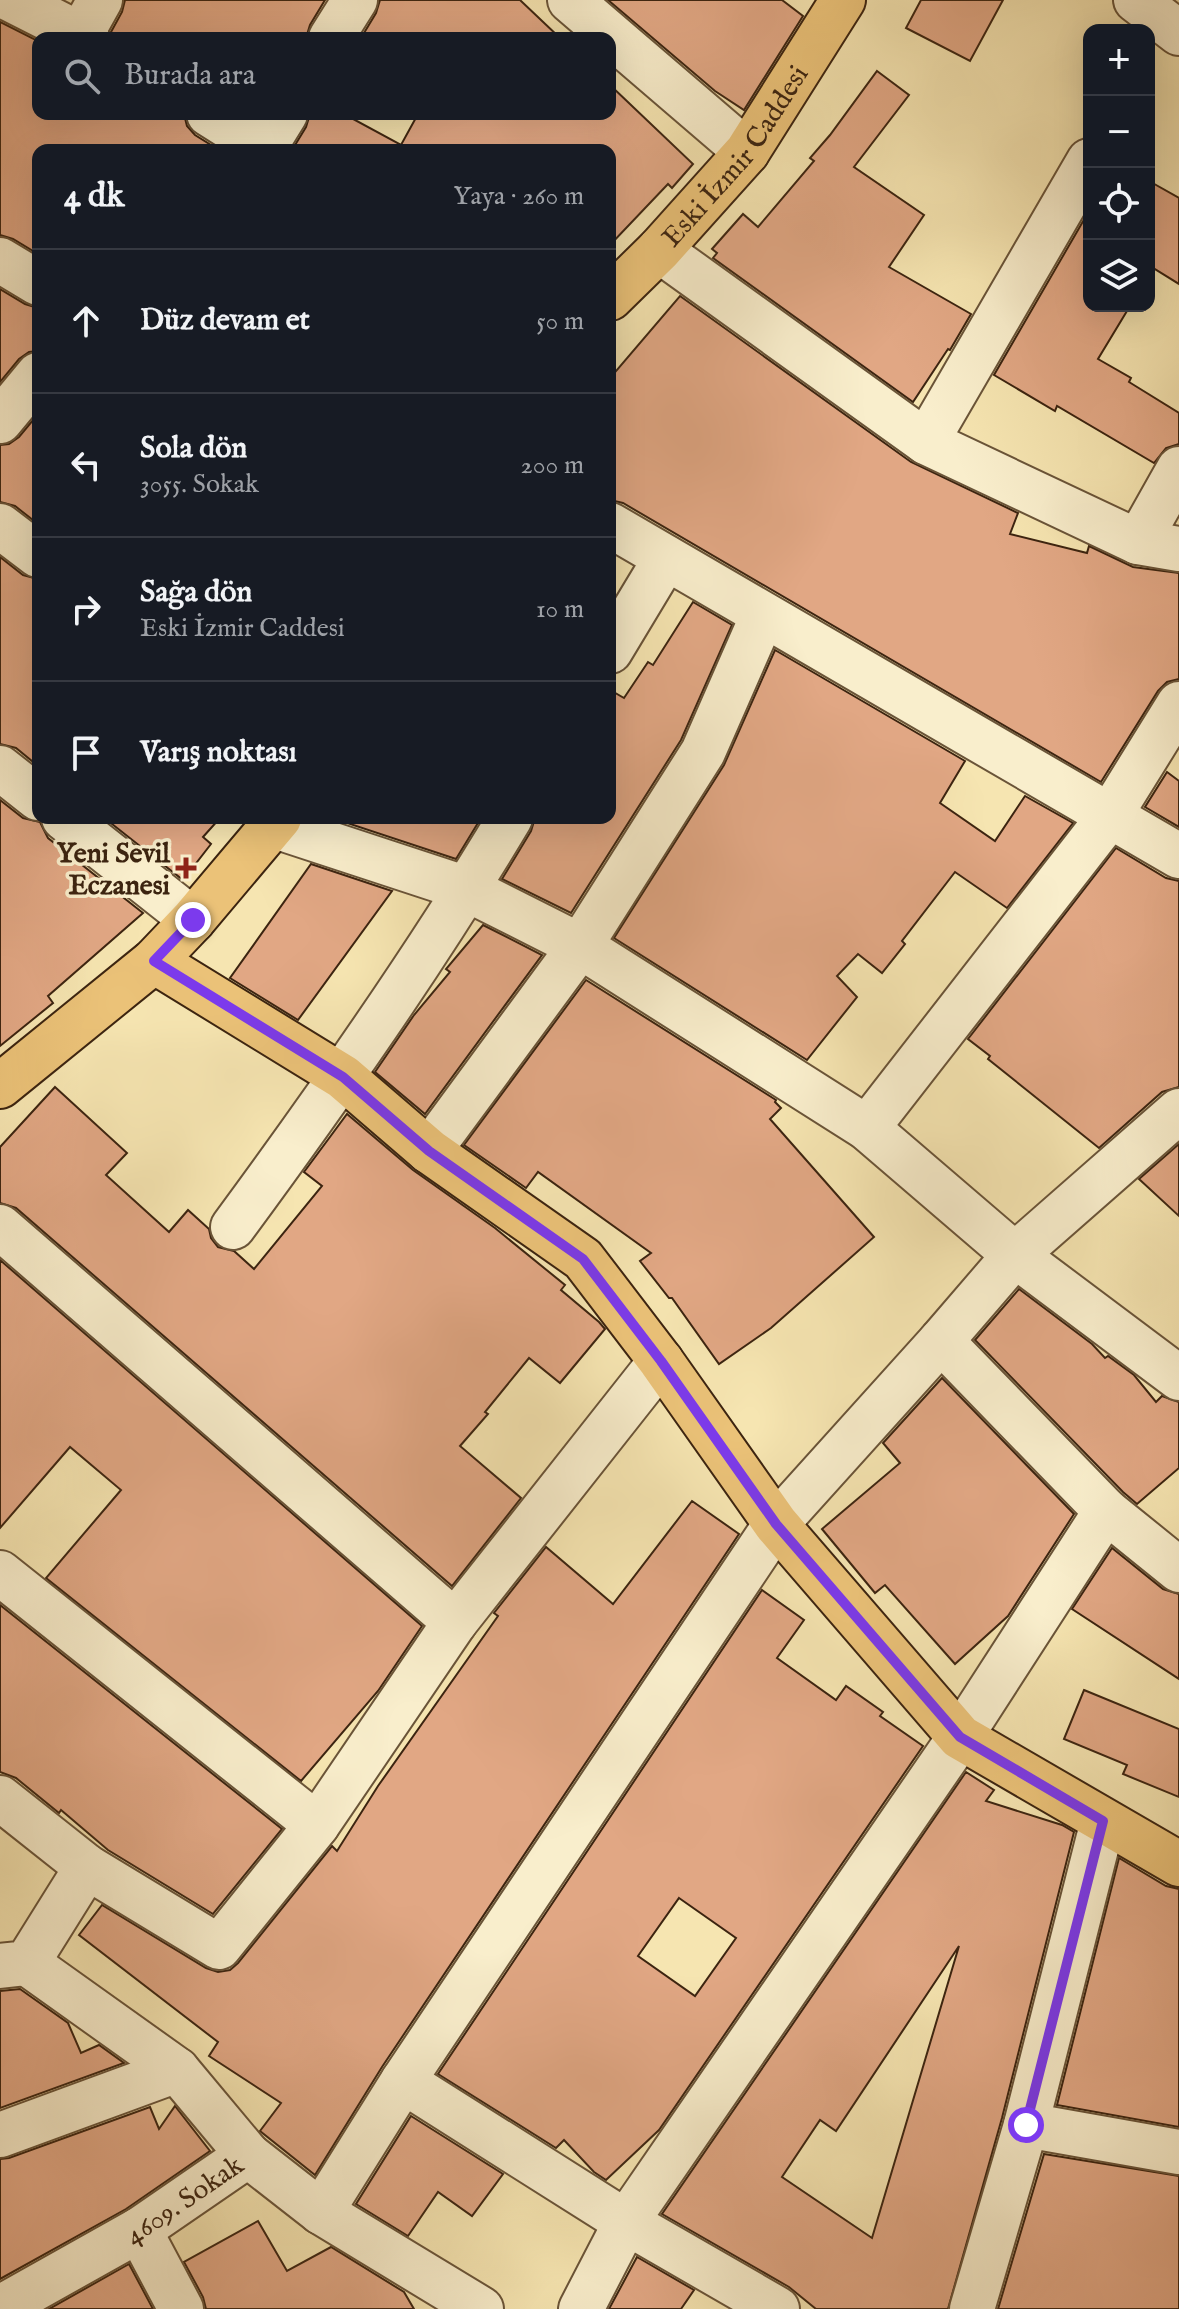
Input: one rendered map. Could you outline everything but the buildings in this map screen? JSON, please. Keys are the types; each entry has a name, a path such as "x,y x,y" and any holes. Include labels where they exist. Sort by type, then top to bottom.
{"main road":[{"name":"Eski İzmir Caddesi","path":"616,292 659,250 747,152 843,0"},
{"path":"0,1086 154,961 275,824"},
{"path":"154,961 343,1077 429,1151 583,1259 661,1361 776,1524 960,1737 1179,1864"}],"street":[{"path":"12,0 89,24"},
{"path":"335,32 355,0"},
{"path":"570,0 607,32"},
{"path":"616,40 747,152"},
{"path":"225,120 272,137"},
{"path":"926,442 1085,168"},
{"path":"659,250 926,442 1159,545 1179,469"},
{"path":"0,260 32,279"},
{"path":"0,421 32,382"},
{"path":"0,526 32,550"},
{"path":"616,529 1179,856"},
{"path":"616,641 666,558"},
{"path":"429,1151 580,946 703,752 763,615"},
{"path":"867,1128 1109,817 1179,704"},
{"path":"0,768 32,793"},
{"path":"72,824 193,920"},
{"path":"283,824 467,889 580,946 867,1128 1015,1255 1179,1378"},
{"path":"233,1227 343,1077 506,824"},
{"path":"321,2212 403,2081 776,1524 1015,1255 1179,1111"},
{"path":"0,1227 455,1622"},
{"path":"941,1341 1106,1511 1179,1570"},
{"path":"0,1798 87,1867 219,1947 317,1825 455,1622 661,1361"},
{"path":"581,2309 626,2222 960,1737 1106,1511"},
{"path":"0,1573 317,1825"},
{"path":"972,2309 1026,2125 1103,1821"},
{"path":"87,1867 14,1964 177,2070 248,2155"},
{"path":"0,2135 177,2070"},
{"path":"403,2081 626,2222 777,2309"},
{"path":"1026,2125 1179,2152"},
{"name":"4609. Sokak","path":"0,2308 139,2230 248,2155 321,2212 481,2309"},
{"path":"139,2230 181,2309"}],"place":[{"name":"Yeni Sevil Eczanesi","path":"186,868"}],"route":[{"path":"193,920 154,961 343,1077 429,1151 583,1259 661,1361 776,1524 960,1737 1103,1821 1026,2125"}]}
